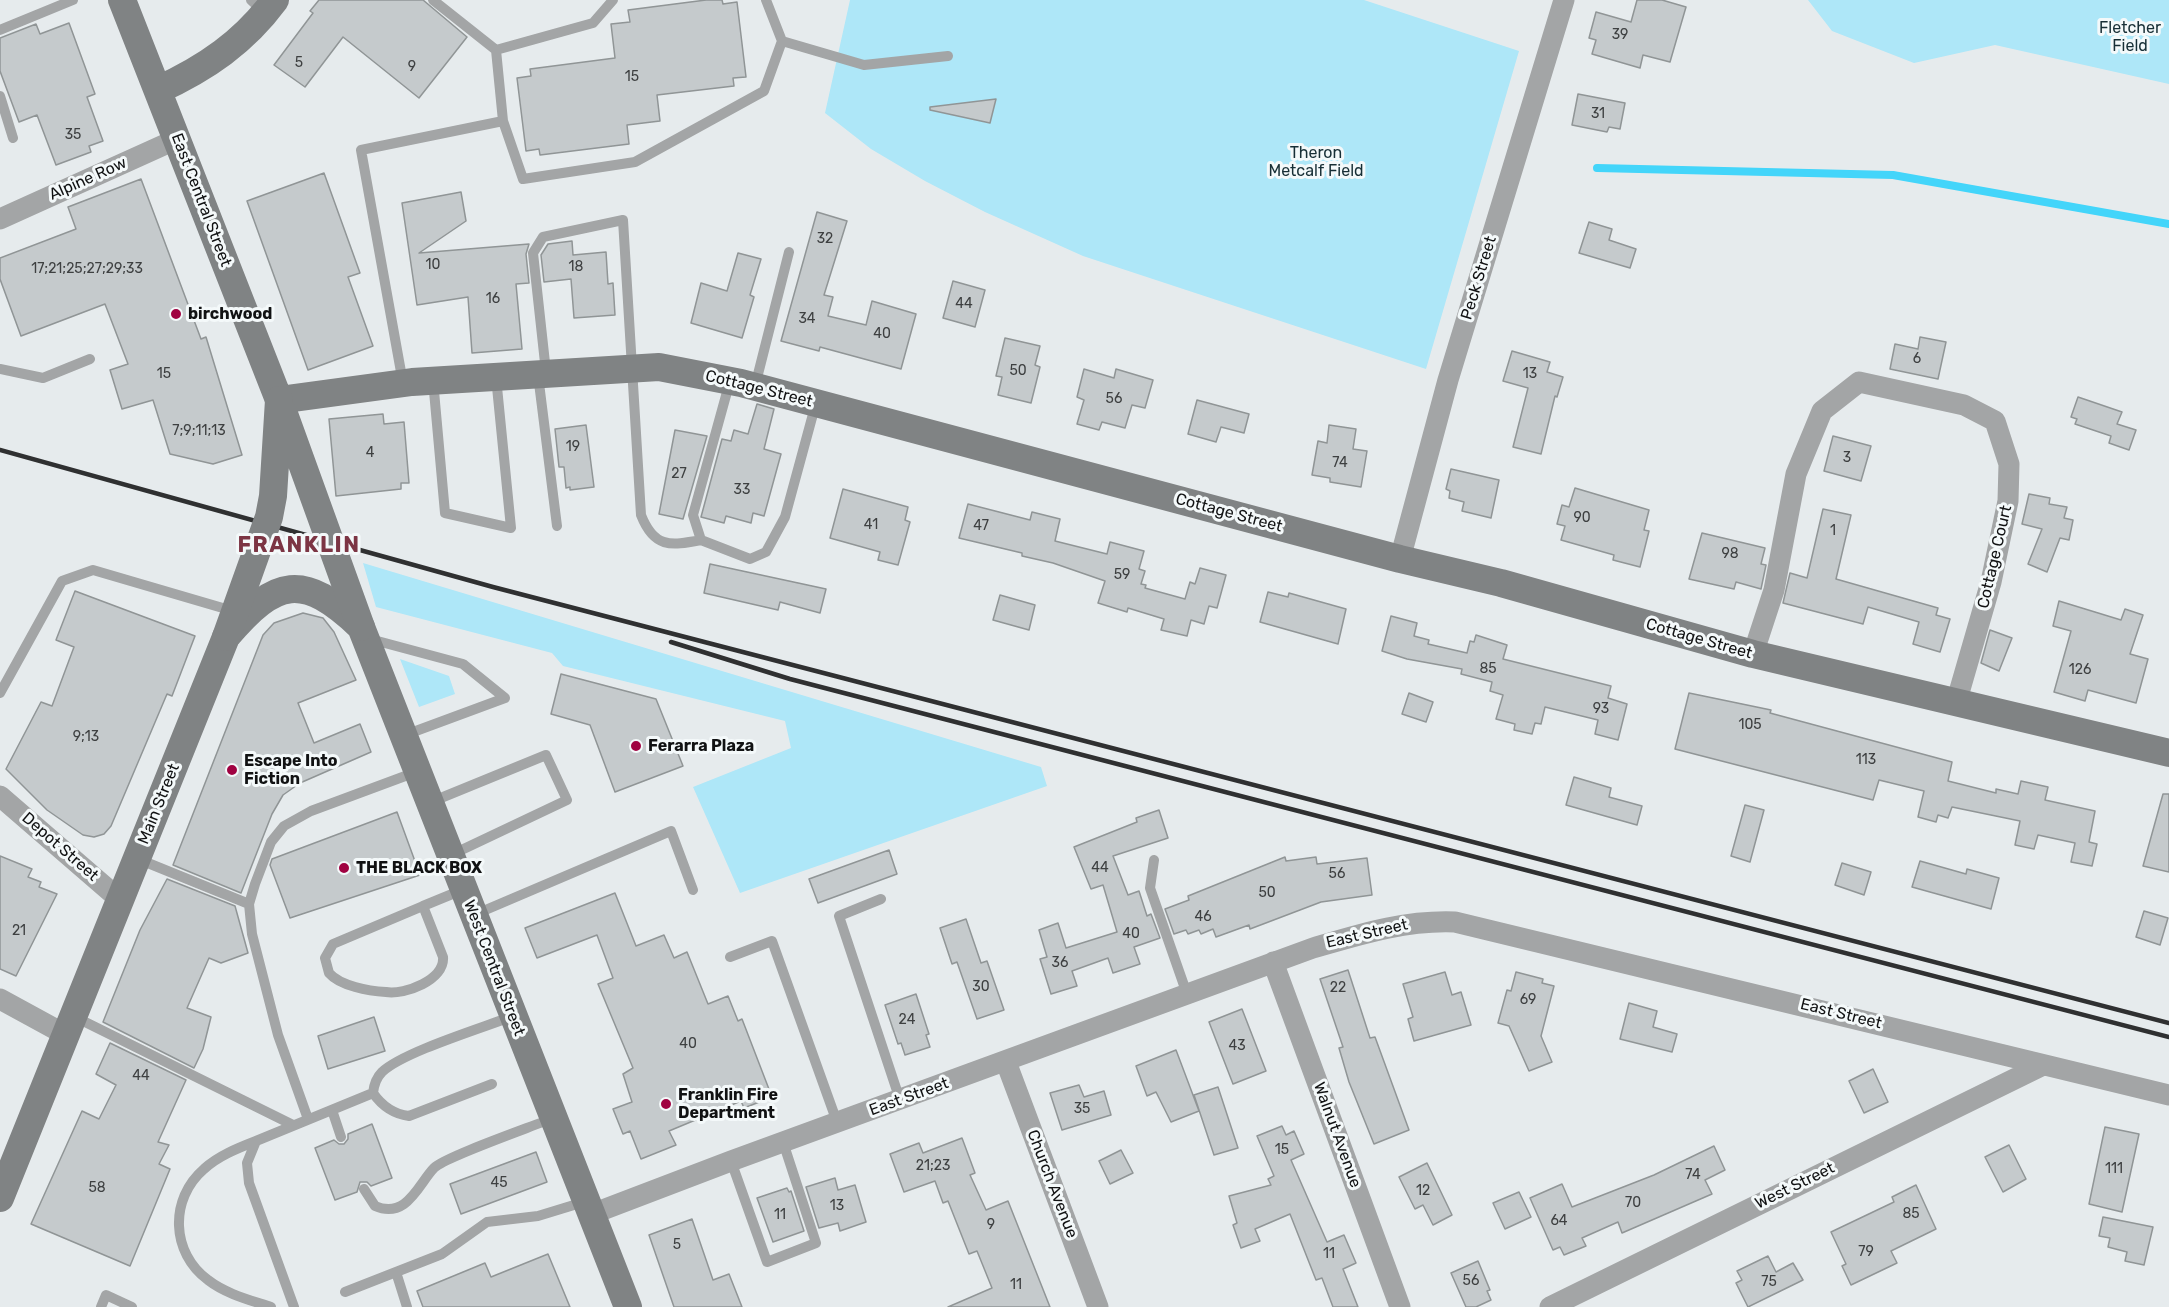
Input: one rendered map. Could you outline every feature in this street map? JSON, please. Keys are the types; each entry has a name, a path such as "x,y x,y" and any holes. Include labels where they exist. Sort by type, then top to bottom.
{"main road":[{"name":"East Central Street","path":"122,0 279,400"},
{"path":"159,90 215,59 242,39 264,4"},
{"name":"Cottage Street","path":"279,400 433,380 659,367 742,384 816,403 1400,559 1501,583 1753,654 2169,753"},
{"name":"Main Street","path":"0,1198 231,625 271,509 279,400"},
{"name":"West Central Street","path":"279,400 402,736 628,1307"},
{"name":"West Central Street","path":"231,625 258,602 285,590 299,590 334,602 363,633"}],"street":[{"name":"Peck Street","path":"1400,559 1448,380 1564,0"},
{"name":"Alpine Row","path":"0,219 177,139"},
{"name":"Cottage Court","path":"1753,654 1774,590 1796,474 1822,411 1859,382 1964,405 1995,421 2009,464 2008,501 1991,582 1956,703"},
{"name":"Depot Street","path":"0,796 119,899"},
{"name":"East Street","path":"590,1208 730,1161 1006,1062 1313,948 1388,926 1430,921 1455,922 1794,1002 2041,1066 2169,1095"},
{"name":"Walnut Avenue","path":"1273,962 1400,1307"},
{"path":"0,999 70,1026"},
{"name":"Church Avenue","path":"1006,1062 1098,1307"},
{"name":"West Street","path":"1550,1307 2041,1066"}],"lane":[{"path":"0,30 73,0"},
{"path":"433,0 496,50 503,122 523,179 635,162 764,91 782,41 766,0"},
{"path":"496,50 593,23 613,0"},
{"path":"782,41 864,64 948,56"},
{"path":"0,96 13,138"},
{"path":"403,383 361,150 503,122"},
{"path":"557,526 533,253 543,237 623,220 641,515 647,530 661,542 685,543 701,540 750,559 766,552 785,517 816,403"},
{"path":"701,540 693,515 789,252"},
{"path":"0,369 43,378 90,359"},
{"path":"433,380 445,513 511,528 496,376"},
{"path":"0,693 62,580 93,570 231,625"},
{"path":"363,633 463,664 505,698 402,736"},
{"path":"429,803 546,755 567,800 450,855"},
{"path":"308,1119 270,1009 252,934 249,904 271,842 284,826 311,811 417,772"},
{"path":"423,906 443,957 444,965 436,976 410,988 386,993 343,982 329,973 325,958 333,944 423,906 468,903 671,831 693,890"},
{"path":"137,858 249,904"},
{"path":"1154,860 1150,888 1187,994"},
{"path":"881,899 839,916 900,1100"},
{"path":"730,957 772,941 837,1122"},
{"path":"492,1084 409,1116 396,1113 380,1104 373,1093 376,1080 382,1072 401,1060 513,1016"},
{"path":"70,1026 293,1125"},
{"path":"271,1307 237,1296 201,1275 184,1252 178,1225 181,1205 198,1175 223,1156 373,1093"},
{"path":"332,1110 341,1137"},
{"path":"364,1189 375,1206 384,1209 398,1206 413,1198 438,1165 553,1118"},
{"path":"256,1141 247,1163 249,1183 294,1307"},
{"path":"730,1161 767,1262 816,1243 783,1142"},
{"path":"345,1292 442,1254 487,1222 590,1208"},
{"path":"396,1272 407,1307"},
{"path":"100,1307 106,1295 132,1307"}],"green space":[{"name":"Theron Metcalf Field","path":"850,0 1364,0 1519,51 1426,369 1083,256 985,212 925,181 871,149 825,113"},
{"name":"Fletcher Field","path":"1808,0 2169,0 2169,84 1995,45 1914,63 1832,31"},
{"path":"363,563 1041,767 1047,786 740,893 693,787 791,748 785,721 563,666 552,653 376,607"},
{"path":"400,659 449,676 455,694 419,707"}],"building":[{"path":"319,0 423,0 467,37 419,98 343,37 305,87 274,65 313,13 310,11"},
{"path":"722,0 723,4 737,2 746,77 733,78 734,86 657,95 660,121 627,125 629,144 540,155 539,149 526,151 517,78 531,76 530,69 615,58 611,24 630,22 628,10"},
{"path":"1637,0 1662,0 1686,7 1670,62 1643,55 1640,68 1592,54 1596,40 1589,38 1596,12 1631,22"},
{"path":"69,23 95,94 87,97 103,141 89,146 91,152 56,165 37,115 19,122 0,71 0,38 36,24 40,34"},
{"path":"1578,94 1625,103 1620,129 1609,127 1607,132 1572,125"},
{"path":"996,99 990,123 930,110 930,107"},
{"path":"324,173 360,273 348,277 373,346 308,370 247,201"},
{"path":"141,179 201,339 206,337 242,455 213,464 170,454 153,400 122,409 110,370 128,364 105,304 21,336 0,279 0,258 76,229 68,207"},
{"path":"461,192 466,221 419,253 529,244 526,254 529,283 516,284 522,349 472,353 468,297 417,305 402,203"},
{"path":"817,212 847,221 824,295 833,297 828,316 866,325 872,301 916,314 901,369 820,347 819,351 781,341"},
{"path":"1589,222 1612,229 1609,240 1636,249 1630,268 1579,253"},
{"path":"572,241 573,255 606,252 608,284 613,283 615,315 574,318 571,279 544,282 541,255 548,244"},
{"path":"738,253 761,259 750,295 754,297 742,338 691,323 701,283 727,291"},
{"path":"953,281 985,290 975,327 943,318"},
{"path":"1920,337 1946,342 1938,379 1890,369 1895,344 1918,349"},
{"path":"1005,338 1040,346 1035,365 1040,367 1031,403 998,395 1002,377 996,376"},
{"path":"1512,351 1550,362 1547,372 1563,377 1557,397 1555,396 1541,454 1513,447 1528,388 1503,381"},
{"path":"1084,369 1114,378 1116,369 1153,380 1145,408 1132,405 1125,428 1102,422 1099,430 1077,424 1084,400 1077,397"},
{"path":"2078,397 2122,412 2117,424 2136,430 2129,450 2109,443 2111,436 2075,424 2077,419 2071,417"},
{"path":"1197,400 1249,414 1244,433 1221,427 1216,442 1188,434"},
{"path":"757,404 774,409 764,449 781,454 764,516 753,513 751,523 726,516 724,523 701,517 722,439 731,441 734,430 748,434"},
{"path":"383,414 384,424 404,422 409,483 401,483 401,489 336,496 329,419"},
{"path":"586,425 594,487 570,490 570,487 566,488 564,467 559,467 555,429"},
{"path":"1329,425 1356,429 1353,449 1367,451 1361,487 1330,482 1330,478 1312,475 1318,441 1327,443"},
{"path":"675,430 707,436 683,519 659,514"},
{"path":"1833,436 1871,446 1861,481 1824,471"},
{"path":"1451,469 1499,480 1491,518 1462,511 1464,502 1449,498 1450,491 1446,489"},
{"path":"1575,488 1649,510 1644,530 1649,531 1640,567 1613,560 1614,555 1561,540 1565,526 1557,524 1562,505 1569,507"},
{"path":"843,489 908,507 905,520 910,522 898,565 878,560 880,552 830,538"},
{"path":"2029,494 2050,498 2049,504 2067,507 2064,518 2073,520 2069,540 2060,538 2047,572 2028,564 2042,529 2022,524"},
{"path":"968,504 1030,520 1032,512 1060,519 1055,541 1107,554 1110,542 1144,551 1139,569 1145,571 1141,584 1146,585 1145,588 1185,599 1190,582 1195,584 1200,568 1226,575 1217,608 1209,606 1204,624 1191,620 1187,636 1161,630 1164,619 1128,608 1127,612 1098,603 1105,581 1053,563 1022,556 1022,553 959,538"},
{"path":"1823,509 1851,515 1836,579 1938,608 1936,615 1950,619 1940,652 1913,644 1919,622 1868,607 1863,624 1783,603 1790,573 1807,578"},
{"path":"1702,533 1765,548 1761,564 1766,565 1761,589 1736,582 1734,589 1689,579"},
{"path":"710,564 826,589 820,613 780,602 778,610 704,593"},
{"path":"75,591 195,636 172,696 167,694 111,826 104,834 94,837 83,835 47,810 6,769 41,702 52,706 74,647 56,640"},
{"path":"1268,592 1288,597 1289,593 1346,609 1338,644 1260,622"},
{"path":"1000,595 1035,605 1029,630 993,620"},
{"path":"2059,601 2121,620 2125,609 2143,615 2130,654 2148,659 2136,703 2088,690 2085,701 2054,692 2071,631 2053,626"},
{"path":"303,613 323,618 334,632 356,680 298,703 314,743 360,724 371,752 300,783 283,795 272,814 241,893 173,865 263,635 274,623"},
{"path":"1391,616 1417,623 1414,636 1429,640 1428,644 1467,653 1470,641 1474,642 1476,635 1507,645 1503,659 1611,686 1608,698 1627,704 1618,740 1595,734 1598,720 1545,707 1541,724 1535,723 1532,734 1514,730 1515,724 1496,719 1503,695 1490,691 1492,682 1461,674 1462,669 1407,659 1382,651"},
{"path":"1990,630 2012,638 1999,671 1981,663"},
{"name":"Ferarra Plaza","path":"561,674 656,699 683,766 615,792 590,725 551,714"},
{"path":"1409,693 1433,702 1426,722 1402,714"},
{"path":"1689,693 1771,710 1770,713 1952,762 1948,781 1996,793 1996,789 2018,794 2021,781 2048,787 2045,800 2095,811 2089,842 2097,844 2092,866 2071,862 2075,843 2038,835 2034,849 2015,845 2020,821 1952,807 1948,818 1938,815 1936,822 1918,817 1924,791 1879,780 1873,800 1675,749"},
{"path":"1574,777 1611,788 1609,797 1642,806 1637,825 1566,805"},
{"path":"2163,794 2169,794 2169,872 2143,866"},
{"path":"1745,805 1764,810 1750,862 1731,856"},
{"path":"1159,810 1168,838 1113,856 1128,895 1139,891 1147,916 1151,914 1160,938 1134,947 1140,964 1113,973 1108,958 1072,971 1077,986 1051,994 1040,959 1047,957 1039,930 1058,923 1066,948 1117,932 1103,885 1091,889 1074,847 1137,822 1136,818"},
{"name":"THE BLACK BOX","path":"397,812 420,875 290,918 270,865 272,859"},
{"path":"889,850 897,874 818,903 809,879"},
{"path":"0,856 32,869 28,877 41,882 39,887 57,894 16,976 0,969"},
{"path":"1285,857 1286,861 1316,857 1317,864 1367,858 1372,895 1321,902 1250,929 1249,925 1216,937 1213,929 1201,934 1199,930 1188,934 1186,930 1174,934 1165,909 1189,900 1188,896"},
{"path":"1920,861 1966,874 1967,869 1999,878 1991,909 1912,887"},
{"path":"1842,863 1871,872 1864,895 1835,885"},
{"path":"167,879 235,906 248,953 221,963 209,958 187,1008 211,1017 203,1049 194,1068 103,1022 140,930"},
{"path":"615,893 636,946 664,935 674,958 687,952 708,1004 728,996 738,1021 742,1019 772,1097 744,1108 741,1101 669,1131 676,1145 641,1159 630,1131 623,1134 613,1109 632,1102 623,1074 633,1068 598,984 613,978 597,935 537,958 525,928"},
{"path":"2144,911 2168,918 2160,945 2136,937"},
{"path":"966,919 981,963 987,961 1004,1010 977,1019 957,962 952,964 940,928"},
{"path":"1348,970 1370,1038 1375,1037 1409,1130 1374,1144 1349,1082 1339,1048 1343,1047 1320,979"},
{"path":"1445,972 1452,995 1461,992 1471,1025 1414,1041 1408,1019 1413,1017 1403,984"},
{"path":"1516,972 1543,979 1542,983 1554,986 1541,1036 1552,1062 1529,1071 1509,1026 1498,1023 1507,990 1511,991"},
{"path":"916,994 929,1034 926,1035 930,1047 905,1055 901,1043 898,1044 885,1005"},
{"path":"1629,1003 1657,1011 1653,1027 1677,1034 1672,1052 1620,1039"},
{"path":"1242,1009 1266,1071 1233,1084 1209,1022"},
{"path":"374,1017 385,1051 328,1069 318,1036"},
{"path":"110,1043 186,1080 158,1142 169,1145 159,1164 170,1169 130,1266 31,1224 82,1111 99,1119 116,1085 96,1074"},
{"path":"1176,1050 1199,1111 1171,1122 1156,1092 1147,1096 1136,1066"},
{"path":"1873,1069 1888,1102 1864,1113 1849,1081"},
{"path":"1079,1085 1084,1097 1104,1091 1111,1115 1062,1130 1050,1093"},
{"path":"1218,1087 1238,1148 1214,1155 1194,1095"},
{"path":"372,1124 392,1178 371,1186 367,1182 360,1182 357,1192 335,1200 315,1148 334,1140 339,1144 344,1144 348,1139 348,1134"},
{"path":"1282,1126 1286,1135 1294,1131 1304,1154 1291,1160 1327,1242 1344,1235 1356,1263 1343,1269 1358,1307 1333,1307 1322,1278 1316,1280 1290,1214 1255,1229 1260,1241 1241,1248 1233,1225 1237,1223 1229,1196 1271,1185 1268,1179 1274,1176 1257,1136"},
{"path":"2105,1127 2139,1134 2122,1212 2089,1204"},
{"path":"962,1138 975,1173 970,1175 986,1210 1008,1201 1050,1307 948,1307 992,1288 977,1251 969,1254 948,1201 943,1203 935,1181 904,1192 890,1154 919,1143 923,1153"},
{"path":"2009,1145 2026,1179 2003,1192 1985,1157"},
{"path":"1714,1146 1725,1170 1705,1180 1712,1194 1622,1233 1618,1222 1582,1238 1586,1246 1564,1255 1560,1247 1553,1250 1530,1198 1562,1184 1572,1207 1654,1175"},
{"path":"1121,1150 1133,1173 1110,1184 1099,1161"},
{"path":"536,1152 547,1182 461,1214 450,1184"},
{"path":"1427,1163 1452,1215 1433,1225 1423,1205 1415,1209 1399,1177"},
{"path":"835,1178 838,1190 855,1185 866,1222 840,1231 838,1223 819,1228 806,1187"},
{"path":"1916,1185 1936,1229 1891,1251 1897,1263 1851,1285 1842,1266 1846,1264 1831,1232 1894,1202 1892,1197"},
{"path":"787,1188 789,1192 791,1191 804,1231 773,1242 757,1198"},
{"path":"1519,1192 1531,1217 1505,1229 1493,1203"},
{"path":"2103,1217 2153,1227 2144,1265 2125,1261 2127,1252 2108,1247 2110,1238 2099,1236"},
{"path":"692,1219 713,1280 729,1274 742,1307 674,1307 649,1235"},
{"path":"548,1254 570,1307 423,1307 417,1291 485,1263 491,1277"},
{"path":"1768,1256 1776,1272 1793,1263 1803,1280 1748,1307 1736,1283 1742,1280 1737,1271"},
{"path":"1478,1261 1490,1290 1487,1291 1491,1300 1476,1307 1466,1307 1451,1273"}],"waterway":[{"path":"1597,168 1893,175 2169,224"}],"railway":[{"path":"0,450 493,587 2169,1023"},
{"path":"671,642 790,679 2169,1037"}],"place":[{"name":"birchwood","path":"176,314"},
{"name":"Ferarra Plaza","path":"636,746"},
{"name":"Escape Into Fiction","path":"232,770"},
{"name":"THE BLACK BOX","path":"344,868"},
{"name":"Franklin Fire Department","path":"666,1104"}],"district":[{"name":"FRANKLIN","path":"299,546"}]}
